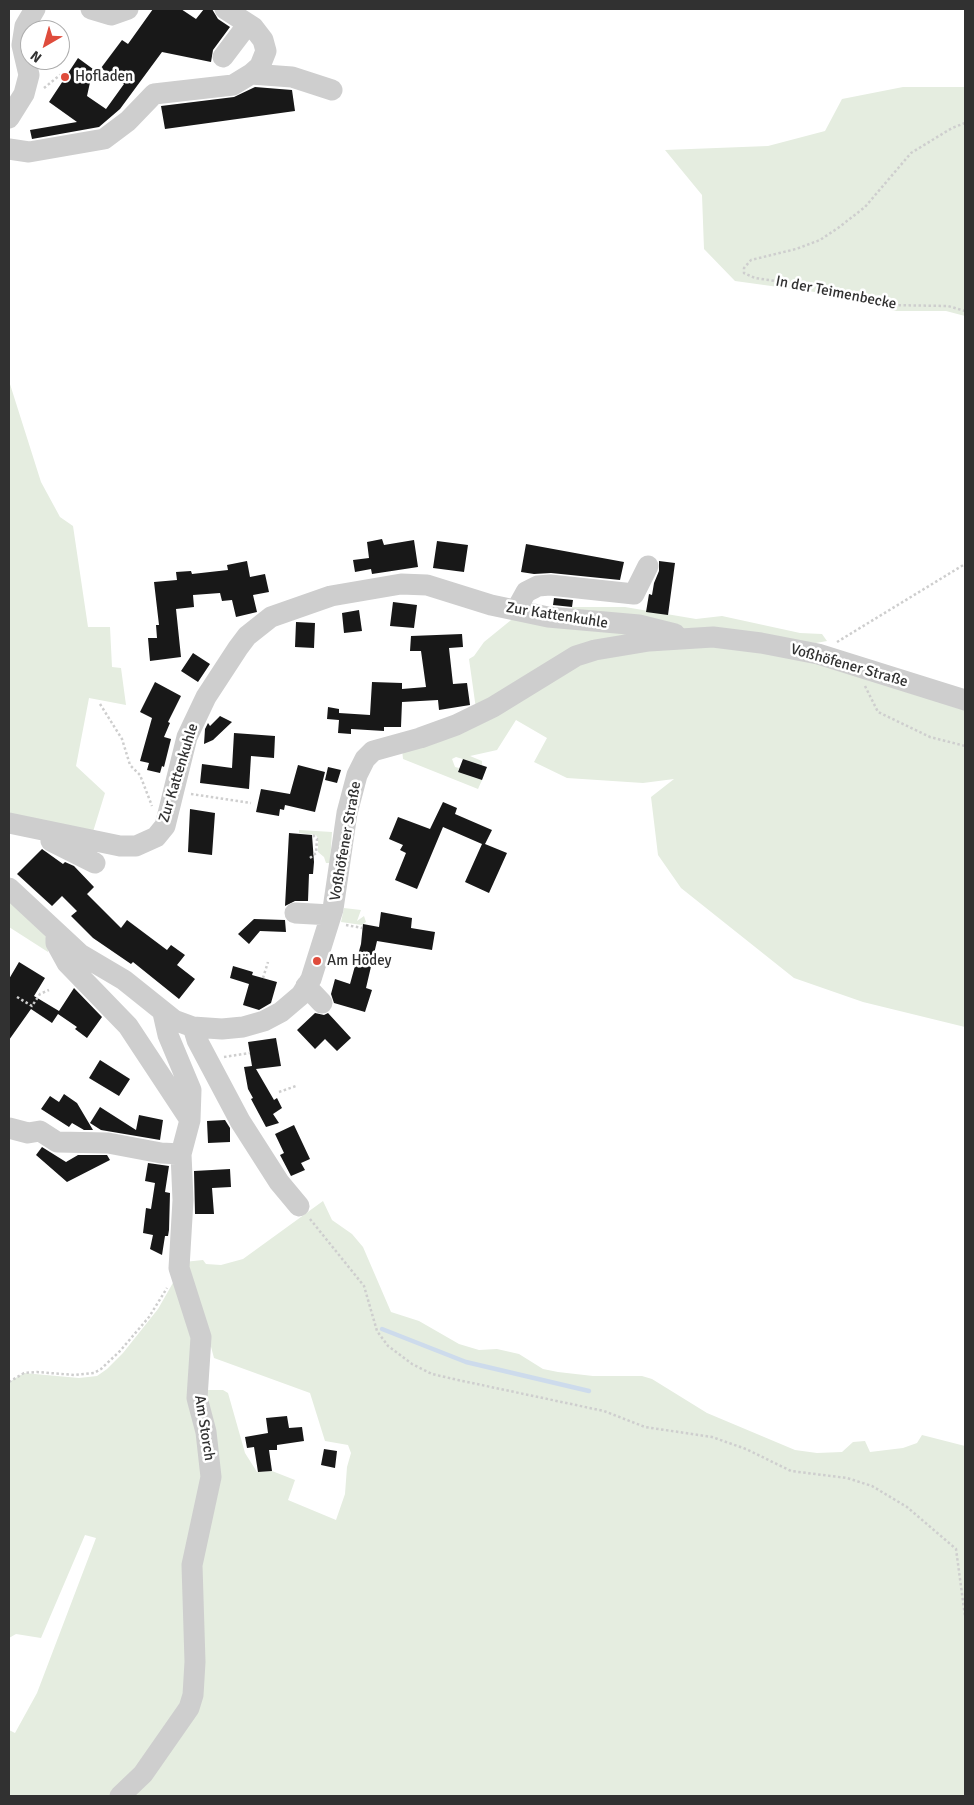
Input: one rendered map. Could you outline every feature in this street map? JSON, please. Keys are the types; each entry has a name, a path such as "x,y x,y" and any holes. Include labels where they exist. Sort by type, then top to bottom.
{"street":[{"path":"9,118 24,94 28,75 22,45 25,26 35,9"},
{"path":"91,9 111,15 128,9"},
{"path":"9,149 29,152 104,139 128,121 154,94 233,85 251,74 260,66 266,51 264,40 248,24 225,9"},
{"path":"223,57 248,24"},
{"path":"251,74 292,76 332,90"},
{"path":"516,610 526,592 538,586 550,585 634,594 648,566"},
{"name":"Zur Kattenkuhle","path":"11,823 120,846 136,846 156,837 165,826 183,750 198,713 247,636 261,623 288,609 331,596 365,580 427,585 548,617 639,625 685,637"},
{"name":"Voßhöfener Straße","path":"9,888 80,954 124,980 174,1020 193,1026 222,1029 243,1026 264,1021 291,1005 306,986 317,961 332,915 350,804 357,775 365,759 374,751 395,743 420,738 456,725 494,707 576,656 595,650 685,637 713,637 818,654 965,700"},
{"path":"11,823 95,863"},
{"path":"295,913 332,915"},
{"path":"57,933 56,942 67,963 128,1026 190,1120"},
{"path":"306,986 322,1003"},
{"name":"Am Storch","path":"120,1796 143,1774 189,1708 193,1695 195,1662 192,1565 211,1477 206,1432 197,1398 202,1337 178,1268 183,1200 181,1154 190,1120 191,1090 168,1035 163,1013"},
{"path":"193,1026 197,1040 211,1062 240,1121 279,1182 299,1206"},
{"path":"9,1128 28,1133 40,1131 57,1142 108,1142 161,1153 181,1154"}],"path":[{"name":"In der Teimenbecke","path":"965,122 911,153 865,207 838,228 820,240 796,249 751,260 744,268 744,273 755,278 835,290 885,305 948,306 965,311"},
{"path":"818,654 965,564"},
{"path":"855,666 878,712 930,738 965,746"},
{"path":"100,704 122,739 130,765 140,775 153,808"},
{"path":"173,790 251,803"},
{"path":"310,858 316,853 317,839 313,835"},
{"path":"263,978 268,962"},
{"path":"17,997 32,1006 40,994 49,990"},
{"path":"211,1062 243,1052 250,1053"},
{"path":"279,1092 296,1086"},
{"path":"299,1206 364,1286 377,1331 388,1346 412,1364 432,1374 604,1411 645,1426 712,1436 746,1449 791,1471 847,1478 872,1486 908,1506 956,1549 965,1616"},
{"path":"9,1382 24,1373 37,1372 75,1375 94,1373 101,1369 120,1351 149,1317 178,1268"}],"shaded area":[{"path":"903,87 965,87 965,316 946,311 895,311 822,293 735,281 704,249 702,195 665,150 768,146 825,131 842,99"},
{"path":"9,381 41,482 60,517 73,526 88,627 110,627 112,667 121,668 126,705 89,698 76,766 105,793 92,835 9,817"},
{"path":"572,607 625,607 696,619 722,616 800,633 822,634 827,641 816,643 690,632 572,610"},
{"path":"516,616 651,631 476,709 469,659 474,656 484,642"},
{"path":"708,640 820,661 965,705 965,1027 863,1002 794,978 681,888 658,855 651,797 674,779 643,783 567,778 534,762 547,738 516,720 497,750 470,756 482,761 482,765 456,757 452,759 455,767 459,768 458,772 482,780 478,789 403,759 402,749 578,662"},
{"path":"299,830 332,832 330,863 326,863 324,857 318,852 318,839 316,835 299,833"},
{"path":"9,894 49,934 48,952 9,927"},
{"path":"344,908 361,910 357,921 364,916 366,922 362,925 341,922"},
{"path":"323,1201 332,1220 352,1234 363,1247 391,1312 419,1321 459,1344 479,1350 497,1349 519,1354 543,1369 558,1372 593,1376 642,1376 652,1379 707,1413 795,1450 817,1453 842,1452 853,1442 865,1441 870,1452 903,1448 917,1443 922,1435 965,1446 965,1796 9,1796 9,1730 15,1733 37,1693 96,1538 85,1535 41,1638 16,1634 9,1638 9,1382 24,1373 79,1378 97,1376 123,1353 158,1309 174,1281 181,1284 195,1322 197,1337 194,1403 207,1470 189,1564 192,1662 184,1705 147,1763 146,1776 199,1702 197,1569 216,1485 209,1424 200,1390 223,1390 228,1393 245,1453 257,1472 272,1471 295,1480 288,1500 336,1520 345,1494 347,1467 351,1453 348,1445 325,1441 310,1393 214,1358 207,1332 185,1275 184,1262 203,1260 206,1264 221,1265 243,1259"}],"building":[{"path":"153,9 181,9 196,19 204,9 212,9 218,19 230,27 213,50 211,62 162,52 120,109 99,127 32,139 30,130 77,122 49,102 78,58 93,69 87,96 106,109 124,84 101,68 122,40 128,44"},
{"path":"255,87 292,90 295,111 165,129 161,106 234,97"},
{"path":"382,539 384,545 414,540 418,567 372,574 371,569 355,572 353,560 369,558 367,542"},
{"path":"437,541 468,545 464,572 433,568"},
{"path":"526,544 624,562 620,580 521,572"},
{"path":"247,561 250,577 265,574 269,592 253,595 257,612 236,617 232,600 222,601 220,593 193,595 194,607 176,609 181,657 150,661 148,638 157,638 156,625 159,625 154,582 177,580 176,572 191,571 192,574 228,570 227,565"},
{"path":"659,561 675,563 668,615 646,612 649,594 652,595 659,571"},
{"path":"554,598 573,600 572,607 553,605"},
{"path":"393,602 417,605 414,628 390,626"},
{"path":"359,610 362,631 344,633 342,613"},
{"path":"296,622 315,623 314,648 295,647"},
{"path":"462,634 463,647 449,648 453,684 467,683 470,705 439,710 438,700 402,702 401,727 384,727 384,731 351,729 351,734 338,733 339,720 327,719 328,707 339,709 339,713 370,715 372,682 402,683 402,689 426,687 421,651 410,651 411,636"},
{"path":"193,653 210,664 198,682 181,671"},
{"path":"155,682 181,696 168,722 170,723 164,737 171,739 164,767 162,766 160,773 147,770 149,763 140,761 152,718 140,712"},
{"path":"220,716 232,722 213,740 204,744 205,729 208,723 210,726"},
{"path":"234,733 275,736 274,758 251,756 249,789 200,783 202,764 232,768"},
{"path":"463,759 487,767 482,780 458,772"},
{"path":"298,765 325,772 315,812 285,805 284,810 280,809 279,816 256,812 261,789 290,794"},
{"path":"328,767 341,770 337,783 325,780"},
{"path":"443,802 457,808 455,814 492,830 485,844 507,853 489,893 465,882 482,844 443,827 417,889 395,880 406,853 400,850 403,845 389,839 398,817 430,829"},
{"path":"190,809 215,813 212,855 188,852"},
{"path":"289,833 312,835 314,862 313,874 309,874 308,901 295,901 285,906"},
{"path":"42,849 63,864 65,862 74,866 94,887 87,894 121,928 127,920 167,950 171,945 185,955 177,965 195,979 179,999 133,962 131,964 93,938 71,916 77,911 62,896 52,906 17,874"},
{"path":"381,912 412,918 411,928 435,932 432,950 377,941 366,988 372,990 365,1012 334,1003 331,994 335,979 350,984 361,944 363,924 379,927"},
{"path":"254,919 285,920 286,932 260,931 249,944 238,934"},
{"path":"19,962 45,978 34,996 59,1011 74,988 102,1017 87,1038 75,1029 77,1027 58,1014 52,1023 31,1009 9,1040 9,979"},
{"path":"233,966 253,972 252,975 277,982 271,1003 259,1010 243,1005 249,984 230,978"},
{"path":"315,1013 324,1015 328,1013 351,1038 337,1051 325,1039 315,1049 297,1030"},
{"path":"276,1038 281,1066 256,1069 274,1100 277,1098 282,1108 273,1114 279,1123 266,1127 251,1099 253,1098 248,1089 244,1067 252,1066 248,1042"},
{"path":"100,1060 130,1079 119,1096 89,1078"},
{"path":"64,1094 77,1103 93,1130 84,1130 72,1123 69,1127 41,1109 50,1096 59,1102"},
{"path":"100,1107 136,1130 139,1115 163,1120 160,1140 101,1130 90,1123"},
{"path":"225,1120 230,1128 230,1142 208,1143 207,1121"},
{"path":"294,1125 310,1159 301,1163 305,1170 291,1176 280,1155 284,1153 275,1134"},
{"path":"42,1147 66,1162 78,1155 107,1155 110,1160 67,1182 36,1155"},
{"path":"148,1163 169,1166 165,1192 170,1193 169,1230 168,1236 165,1236 162,1255 150,1249 153,1235 143,1233 146,1208 151,1209 155,1183 145,1181"},
{"path":"230,1169 231,1187 212,1188 214,1214 195,1214 194,1171"},
{"path":"287,1416 289,1428 302,1427 304,1441 277,1445 277,1450 269,1450 272,1471 258,1472 254,1447 247,1448 245,1437 268,1433 266,1418"},
{"path":"324,1449 337,1451 335,1468 321,1465"}],"waterway":[{"path":"382,1329 466,1362 589,1391"}],"place":[{"name":"Hofladen","path":"65,77"},
{"name":"Am Hödey","path":"317,961"}]}
